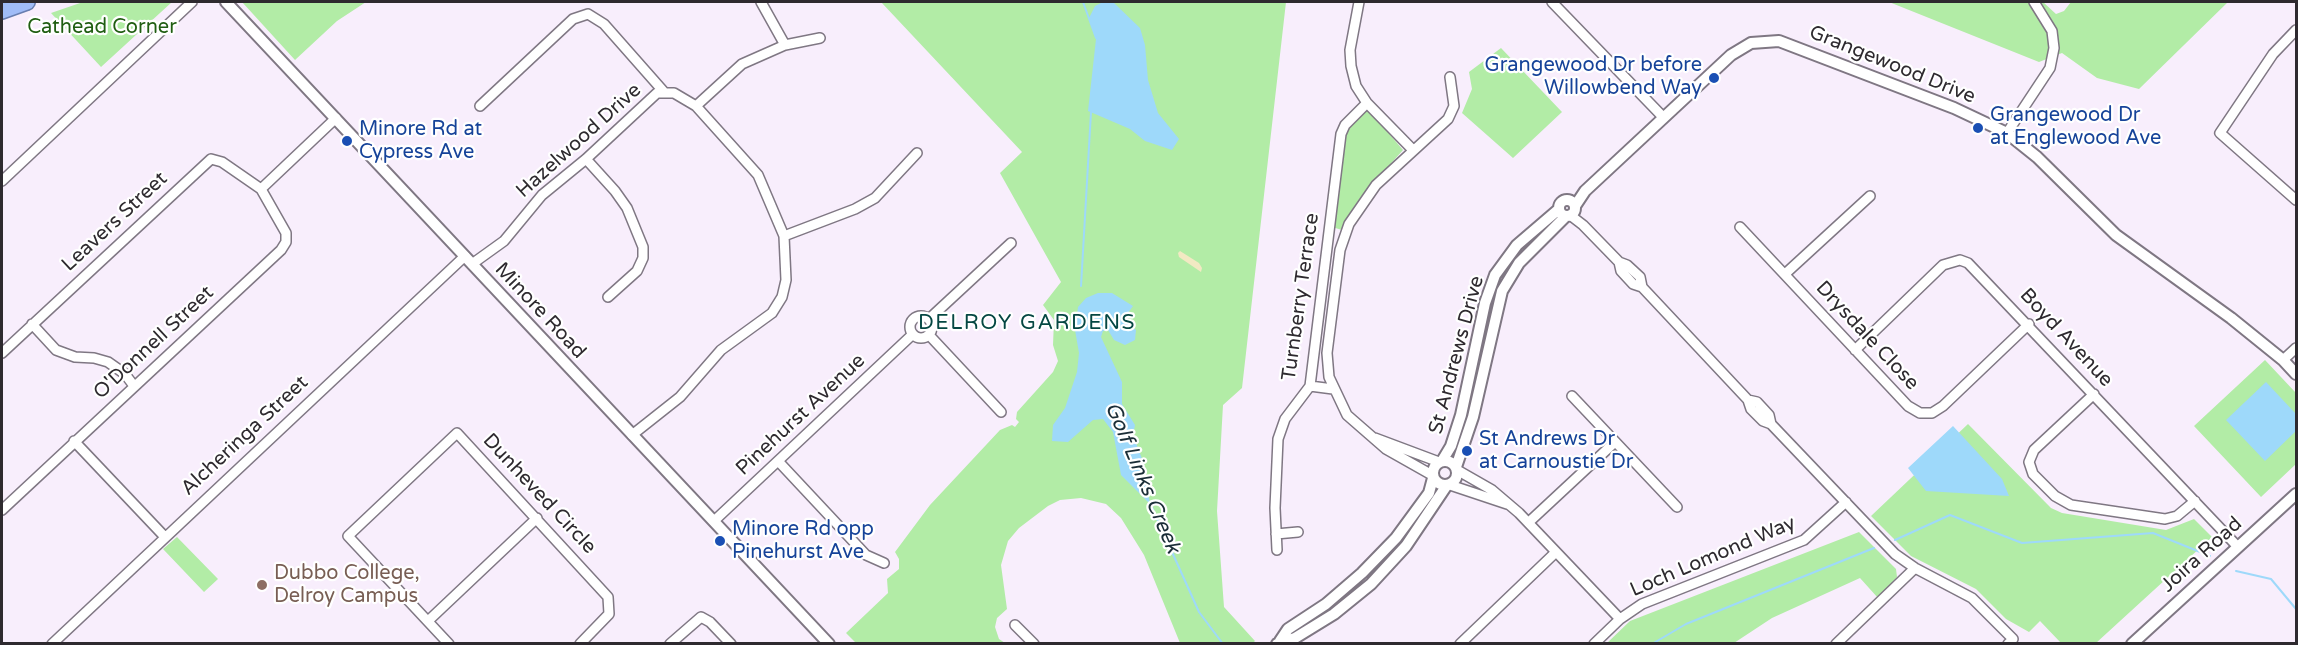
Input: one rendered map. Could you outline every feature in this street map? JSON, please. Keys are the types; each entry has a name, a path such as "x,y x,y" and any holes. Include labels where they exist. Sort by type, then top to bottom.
{"highway":[{"path":"2,10 27,2"}],"street":[{"path":"2,181 192,2"},
{"name":"Minore Road","path":"226,2 829,644"},
{"path":"761,2 784,45"},
{"path":"1359,2 1350,50 1356,86 1367,103 1413,150"},
{"path":"1552,2 1663,117"},
{"path":"2007,134 2050,68 2054,48 2052,31 2034,2"},
{"path":"480,106 573,19 588,14 604,24 664,92"},
{"path":"2296,30 2273,54 2220,133 2296,200"},
{"path":"696,106 741,64 784,45 820,38"},
{"name":"Grangewood Drive","path":"1569,210 1585,191 1731,56 1751,43 1766,40 1801,48 1954,108 2007,134 2045,164 2116,235 2231,318 2283,360 2296,374"},
{"path":"1450,76 1454,106 1448,119 1413,150 1364,201 1344,236 1328,340 1328,366 1333,388 1347,414 1386,450 1433,477 1439,484 1509,504"},
{"name":"Hazelwood Drive","path":"468,260 513,233 542,195 586,159 650,100 664,92 684,98 696,106 758,175 784,236 786,280 782,297 772,313 721,350 680,397 632,435"},
{"name":"Turnberry Terrace","path":"1277,550 1278,440 1285,420 1310,386 1341,134 1345,125 1367,103"},
{"path":"261,189 336,118"},
{"path":"784,236 855,209 875,198 917,153"},
{"name":"Leavers Street","path":"2,352 206,161 214,159 222,162 261,189"},
{"path":"586,159 627,208 643,247 643,258 637,271 608,297"},
{"name":"O'Donnell Street","path":"2,510 284,246 286,233 261,189"},
{"path":"1785,274 1870,196"},
{"path":"1569,210 1619,262 1621,271 1633,284 1642,287 1748,400 1751,409 1763,421 1771,424 1895,554 1915,568 1972,598 2013,639 2008,644"},
{"name":"St Andrews Drive","path":"1441,462 1452,446 1461,415 1485,303 1492,281 1510,253 1569,210"},
{"name":"St Andrews Drive","path":"1456,469 1473,417 1502,291 1519,263 1569,210"},
{"name":"Drysdale Close","path":"1740,227 1908,406 1920,413 1932,413 1943,406 2029,324"},
{"path":"929,319 1011,243"},
{"name":"Alcheringa Street","path":"51,644 165,536 468,260"},
{"name":"Boyd Avenue","path":"1855,350 1943,265 1960,260 1976,268 2238,547"},
{"path":"920,316 929,319 933,326 929,335 920,339 913,334 910,326 913,319 920,316"},
{"path":"32,324 56,350 75,357 94,358 108,362 125,374 134,386"},
{"name":"Pinehurst Avenue","path":"714,521 913,334"},
{"path":"929,335 1001,412"},
{"path":"2283,360 2296,348"},
{"path":"1310,386 1333,388"},
{"path":"2094,394 2031,455 2030,468 2045,486 2060,500 2071,505 2160,519 2177,516 2195,501"},
{"path":"1572,396 1677,507"},
{"name":"Dunheved Circle","path":"449,644 348,536 457,433 608,597 609,614 584,642"},
{"path":"1372,437 1441,462 1450,462 1456,469 1492,490 1529,522 1620,619"},
{"path":"74,441 165,536"},
{"path":"1529,522 1615,442"},
{"path":"778,461 866,555 884,563"},
{"path":"1278,642 1288,629 1326,604 1362,573 1396,538 1429,493 1434,468 1441,462"},
{"path":"1278,642 1295,638 1334,614 1371,584 1406,546 1456,478 1456,469"},
{"name":"Joira Road","path":"2132,644 2296,494"},
{"name":"Loch Lomond Way","path":"1594,644 1620,619 1648,601 1804,540 1846,502"},
{"path":"428,621 537,518"},
{"path":"1276,534 1298,532"},
{"path":"1460,644 1556,552"},
{"path":"1836,644 1915,568"},
{"path":"670,644 701,617 710,622 731,644"},
{"path":"1015,625 1034,644"}],"green space":[{"name":"Cathead Corner","path":"83,2 172,2 101,67 51,13"},
{"path":"242,2 366,2 337,21 295,60"},
{"path":"881,2 1286,2 1242,388 1223,405 1217,511 1224,607 1255,641 1252,644 1180,643 1144,555 1121,518 1106,504 1081,498 1060,500 1048,506 1019,528 1008,541 1001,565 1007,609 997,618 995,627 999,639 1005,643 856,643 846,633 888,593 887,579 899,569 899,559 895,552 930,505 1000,430 1012,425 1015,427 1019,422 1016,419 1017,412 1053,372 1058,361 1053,345 1054,320 1043,305 1061,282 1000,173 1022,152"},
{"path":"1889,2 2043,2 2056,14 2064,11 2071,2 2228,2 2139,89 2097,78 2062,53 2039,62"},
{"path":"1501,48 1562,112 1513,158 1462,113 1472,89 1469,72"},
{"path":"1364,109 1369,110 1403,150 1360,198 1342,230 1332,227 1343,134"},
{"path":"2265,360 2296,393 2296,464 2261,497 2194,426"},
{"path":"1968,424 2051,508 2062,513 2166,530 2194,519 2212,537 2096,643 2061,643 2040,621 2029,632 2006,619 1976,589 1911,556 1871,516"},
{"path":"1859,532 1896,569 1897,577 1878,598 1860,578 1772,618 1734,643 1606,644 1630,621"},
{"path":"177,537 218,579 204,592 163,549"}],"sand":[{"path":"1180,251 1199,263 1202,268 1201,272 1179,257"}],"water":[{"path":"1103,2 1113,2 1140,28 1145,45 1148,80 1158,113 1179,139 1172,150 1145,141 1130,129 1088,111 1096,39 1089,18 1095,6"},
{"path":"1098,293 1112,293 1133,306 1125,317 1128,324 1136,330 1135,340 1125,345 1114,340 1108,330 1103,331 1101,337 1122,382 1122,404 1135,425 1133,435 1144,464 1150,504 1121,475 1113,432 1103,419 1093,420 1068,442 1052,441 1053,425 1065,408 1077,372 1079,353 1075,330 1078,307 1086,298"},
{"path":"2266,382 2296,414 2296,431 2265,461 2226,420"},
{"path":"1953,426 2002,479 2009,496 1926,491 1908,468"}],"waterway":[{"name":"Golf Links Creek","path":"1083,2 1096,38"},
{"name":"Golf Links Creek","path":"1081,286 1091,112"},
{"name":"Golf Links Creek","path":"1150,503 1199,612 1223,644"},
{"path":"1895,540 1950,515 2022,543 2153,533 2210,556"},
{"path":"1652,644 1686,624 1874,548"},
{"path":"2236,571 2271,579 2296,609"}],"place":[{"name":"Grangewood Dr before Willowbend Way","path":"1714,78"},
{"name":"Grangewood Dr at Englewood Ave","path":"1978,128"},
{"name":"Minore Rd at Cypress Ave","path":"347,141"},
{"name":"St Andrews Dr at Carnoustie Dr","path":"1467,451"},
{"name":"Minore Rd opp Pinehurst Ave","path":"720,541"},
{"name":"Dubbo College, Delroy Campus","path":"262,585"}],"district":[{"name":"DELROY GARDENS","path":"1027,323"}]}
